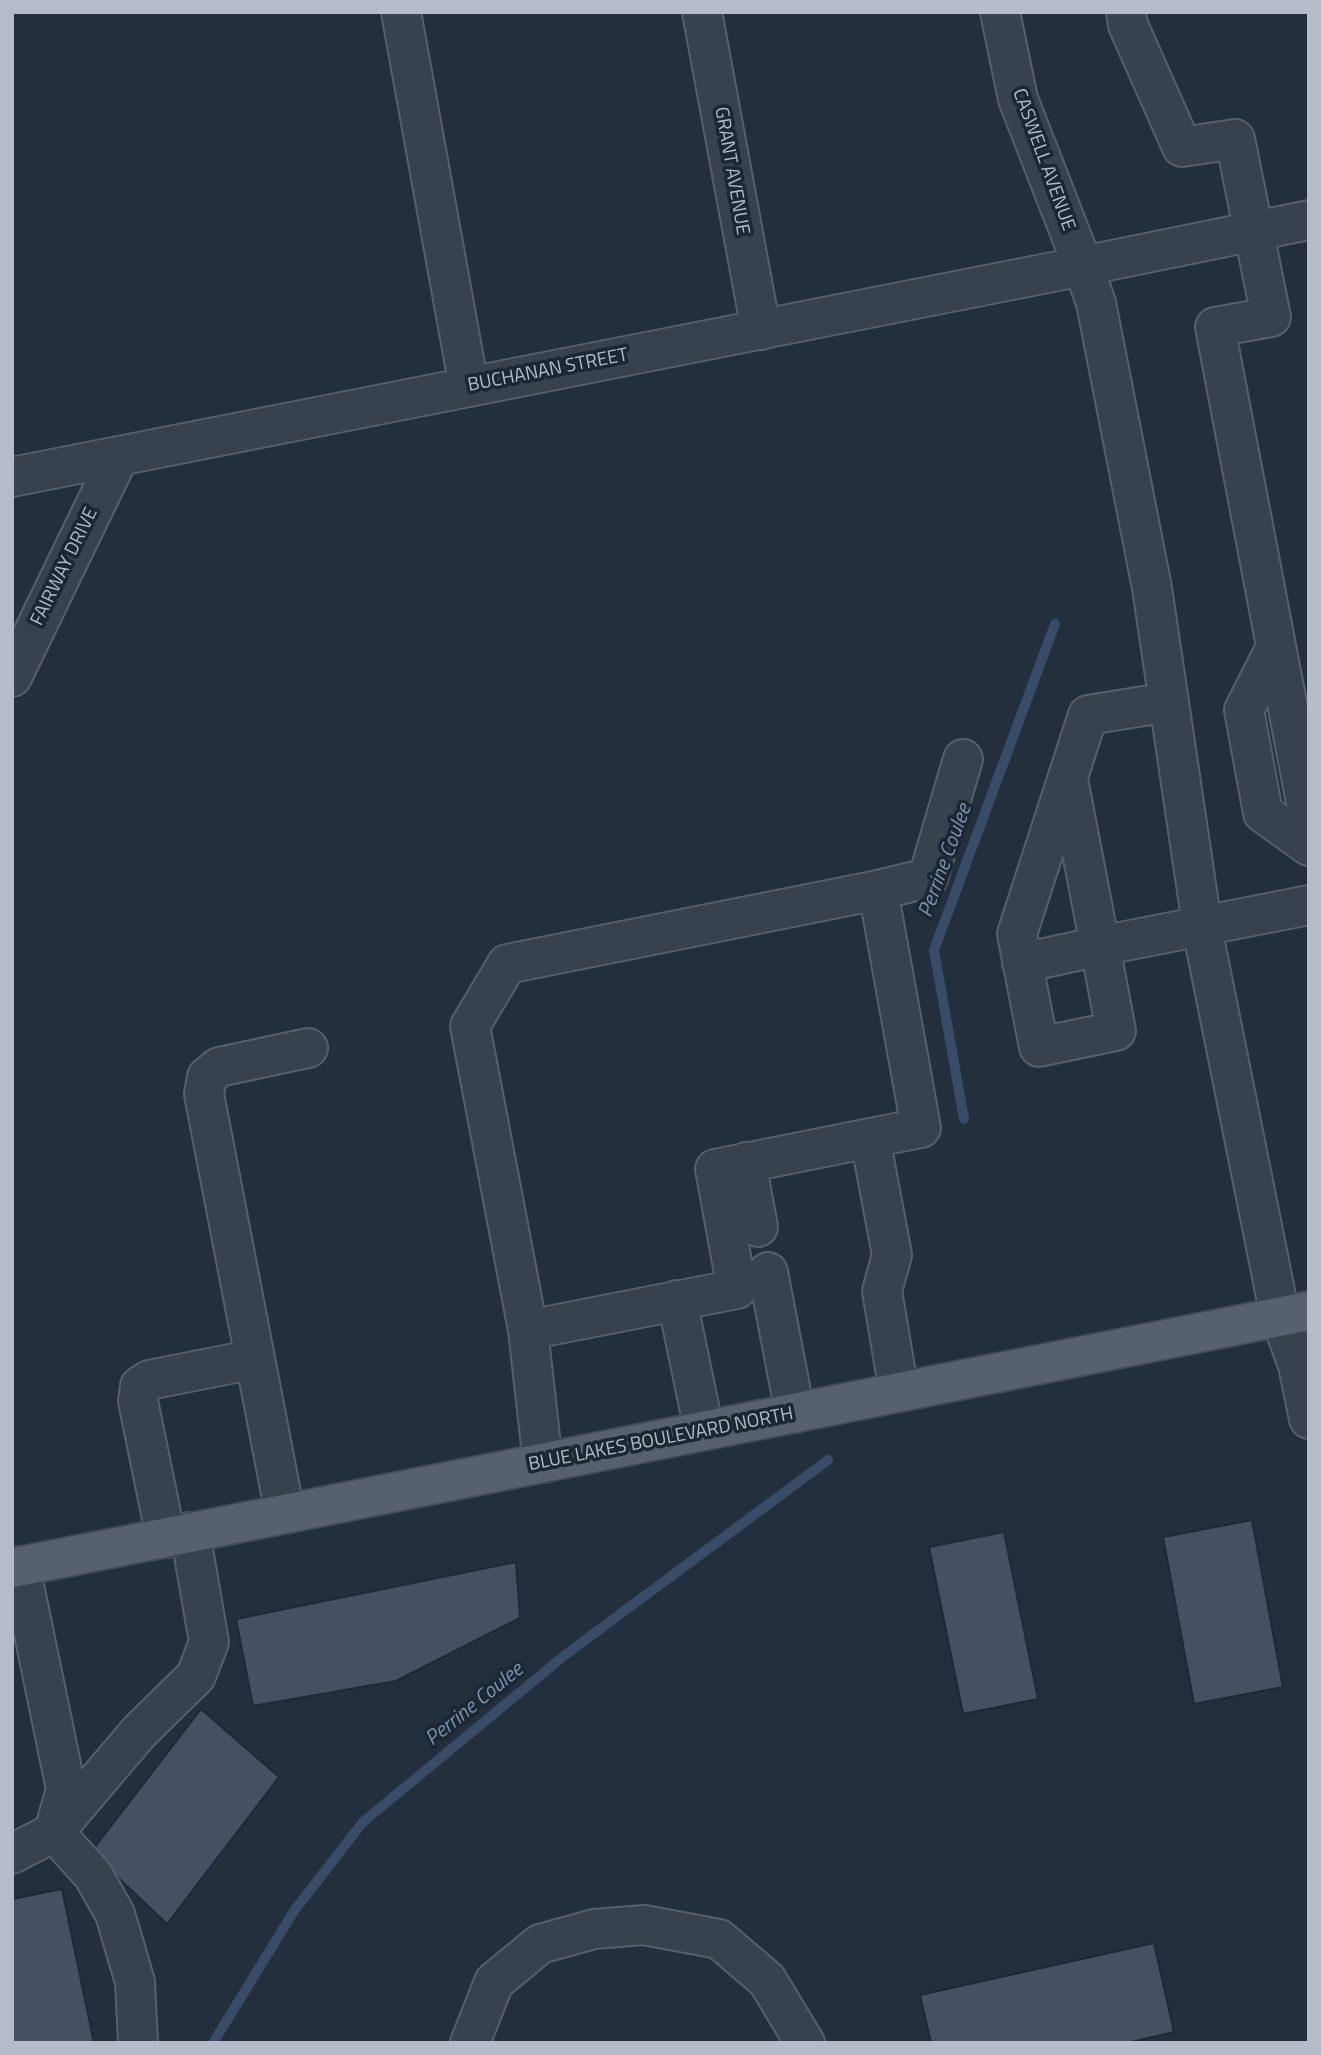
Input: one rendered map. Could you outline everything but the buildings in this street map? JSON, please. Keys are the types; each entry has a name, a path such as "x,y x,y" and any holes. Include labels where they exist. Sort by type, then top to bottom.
{"main road":[{"name":"BLUE LAKES BOULEVARD NORTH","path":"16,1567 1294,1313"}],"street":[{"path":"401,12 469,387"},
{"name":"GRANT AVENUE","path":"702,12 761,330"},
{"name":"CASWELL AVENUE","path":"1000,12 1017,99 1096,303 1150,575 1202,925 1294,1313 1298,1365 1309,1419"},
{"path":"1126,12 1128,25 1182,147 1235,139 1270,317 1214,327 1309,818"},
{"name":"BUCHANAN STREET","path":"12,477 1309,220"},
{"name":"FAIRWAY DRIVE","path":"12,677 119,456"},
{"path":"1276,647 1244,710 1263,813 1309,846"},
{"path":"1068,777 1116,1031 1039,1047 1017,934 1088,715 1169,702"},
{"path":"543,1463 528,1330 470,1026 507,964 928,878 963,759"},
{"path":"795,1413 777,1314 752,1280 715,1169 921,1128 878,890"},
{"path":"1022,963 1309,905"},
{"path":"285,1514 204,1094 207,1077 219,1067 308,1048"},
{"path":"870,1138 892,1255 882,1291 899,1392"},
{"path":"746,1162 758,1227"},
{"path":"528,1330 677,1300 752,1280"},
{"path":"677,1300 704,1430"},
{"path":"12,1854 54,1832 139,1732 196,1676 209,1642 138,1401 140,1386 149,1380 255,1359"},
{"path":"16,1567 66,1788 54,1832"},
{"path":"54,1832 93,1875 116,1914 135,1982 138,2043"},
{"path":"470,2043 494,1982 540,1944 594,1929 644,1925 719,1939 767,1979 805,2043"}],"waterway":[{"name":"Perrine Coulee","path":"964,1119 934,950 1055,624"},
{"name":"Perrine Coulee","path":"213,2043 294,1911 363,1822 565,1655 828,1460"}]}
